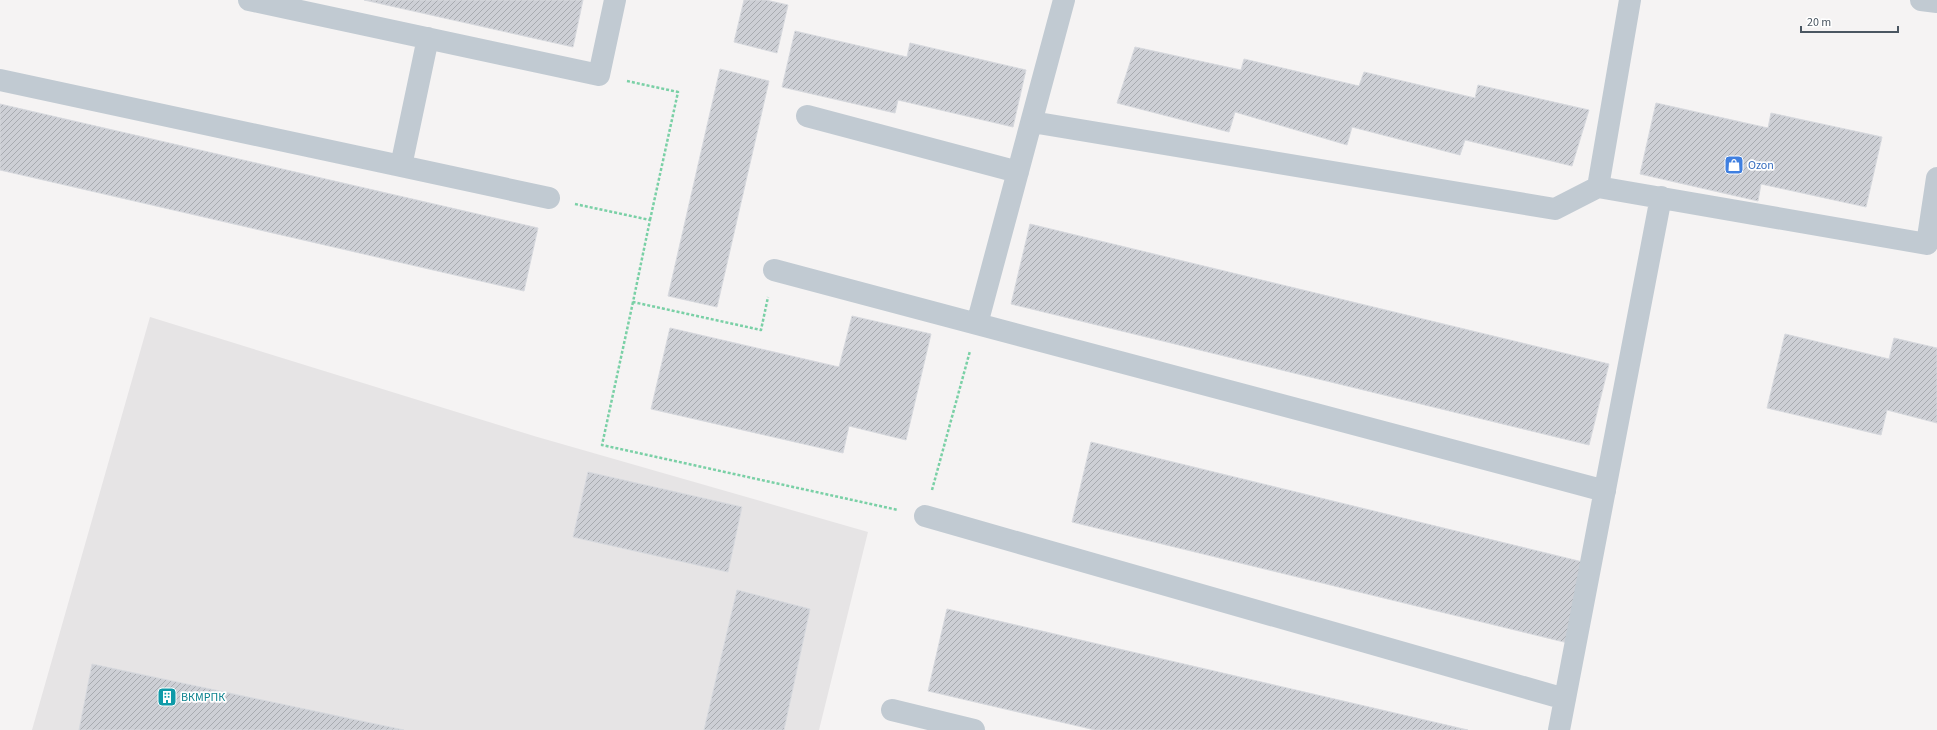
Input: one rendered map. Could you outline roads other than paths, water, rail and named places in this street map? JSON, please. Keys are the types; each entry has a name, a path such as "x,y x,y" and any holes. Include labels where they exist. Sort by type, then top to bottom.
{"street":[{"path":"249,0 599,75 615,0"},
{"path":"977,324 1064,0"},
{"path":"1598,186 1630,0"},
{"path":"1921,0 1937,2"},
{"path":"401,166 428,38"},
{"path":"0,80 549,198"},
{"path":"807,116 1018,172"},
{"path":"1032,122 1555,209 1598,186 1927,244 1937,178"},
{"path":"1559,730 1661,197"},
{"path":"774,270 1605,491"},
{"path":"925,516 1565,699"},
{"path":"892,710 974,730"}],"place":[{"name":"Ozon","path":"1734,165"},
{"name":"ВКМРПК","path":"167,697"}]}
